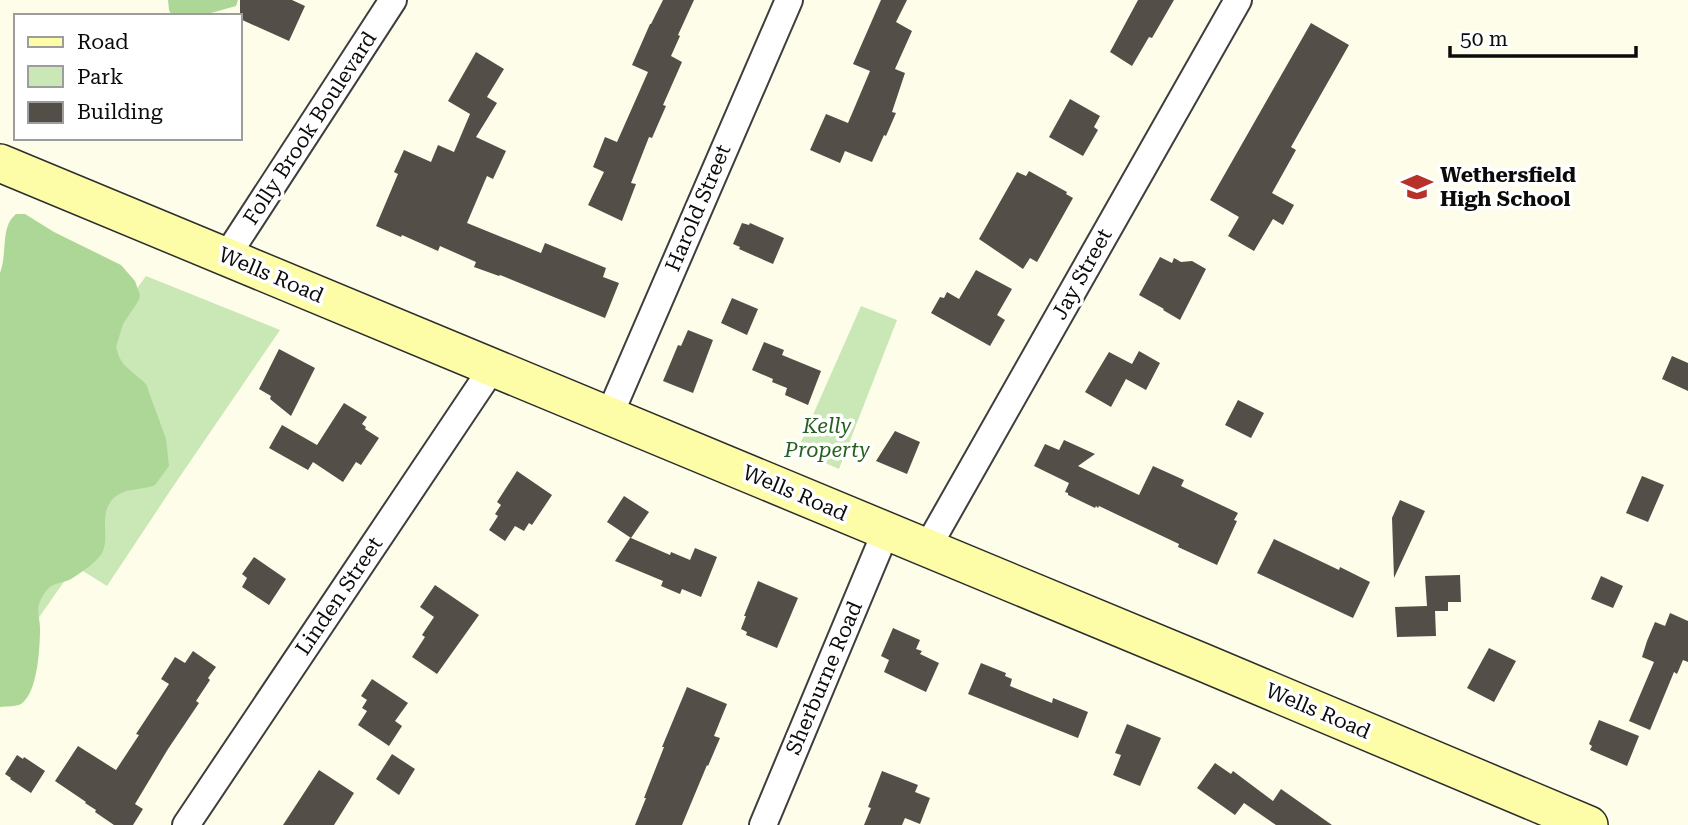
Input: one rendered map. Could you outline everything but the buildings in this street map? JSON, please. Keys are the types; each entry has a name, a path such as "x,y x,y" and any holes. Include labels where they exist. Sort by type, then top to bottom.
{"main road":[{"name":"Wells Road","path":"0,163 1589,825"}],"street":[{"name":"Folly Brook Boulevard","path":"226,257 393,0"},
{"name":"Harold Street","path":"609,416 789,0"},
{"name":"Jay Street","path":"927,548 1238,0"},
{"name":"Linden Street","path":"186,825 493,367"},
{"name":"Sherburne Road","path":"763,825 886,531"}],"green space":[{"path":"168,0 238,0 236,6 210,14 171,14"},
{"path":"16,214 25,214 54,232 121,265 135,281 139,300 123,324 116,347 124,365 146,384 166,439 169,466 155,485 126,491 111,501 107,507 105,541 100,556 77,575 53,585 45,592 38,608 38,657 31,690 21,704 0,707 0,273 6,233"},
{"path":"146,276 280,330 107,586 75,566 0,673 49,411"},
{"name":"Kelly Property","path":"861,306 897,320 839,469 797,451"}],"place":[{"name":"Wethersfield High School","path":"1417,187"}]}
